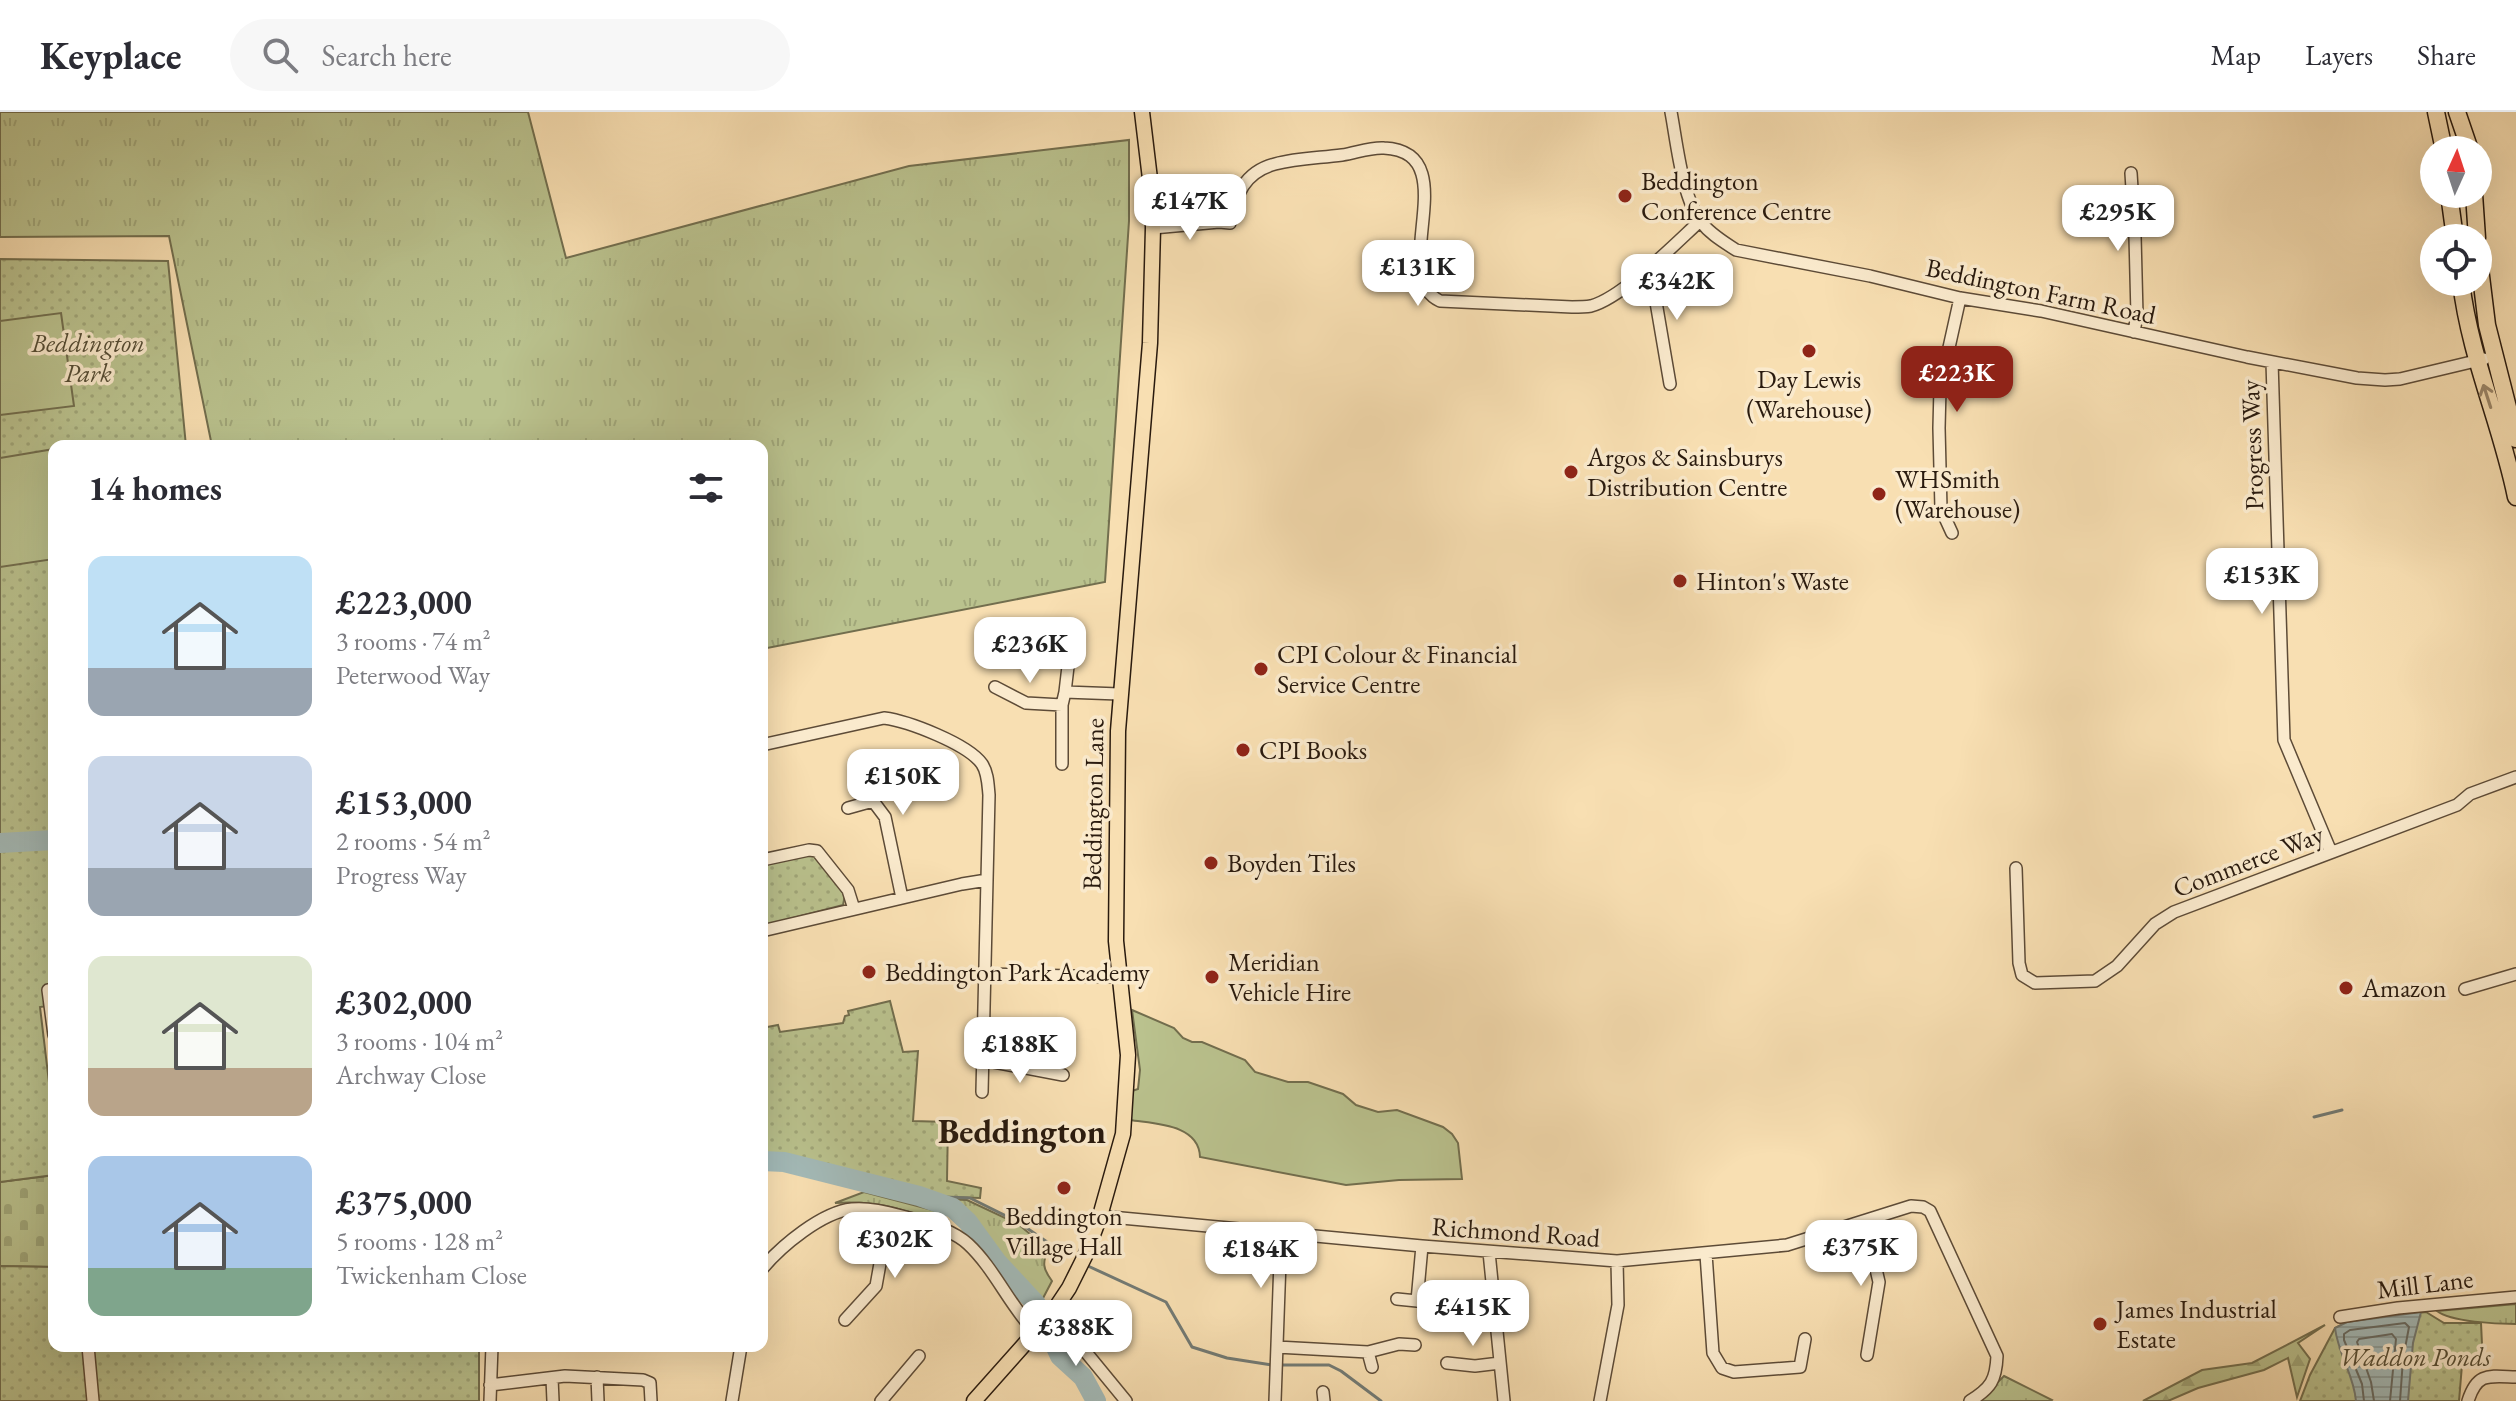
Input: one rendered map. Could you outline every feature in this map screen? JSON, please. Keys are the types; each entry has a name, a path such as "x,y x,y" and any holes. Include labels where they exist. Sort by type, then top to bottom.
{"highway":[{"path":"2436,112 2441,136"},
{"path":"2457,112 2466,136"},
{"path":"2464,296 2476,362 2511,454 2516,497"},
{"path":"2483,296 2494,357 2511,410 2516,439"}],"main road":[{"name":"Beddington Lane","path":"974,1401 1053,1312 1077,1273 1100,1216 1125,1117 1128,1055 1118,977 1116,895 1119,694 1147,373 1153,228 1142,112"}],"street":[{"name":"Beddington Farm Road","path":"1671,112 1683,178 1700,221 1736,250 2357,378 2385,380 2494,357"},
{"path":"2464,112 2465,132"},
{"path":"1153,228 1207,222 1230,223 1240,189 1246,180 1263,168 1295,160 1386,148 1409,156 1425,179 1421,279 1423,287 1432,297 1440,301 1572,307 1591,306 1609,298 1650,267 1700,221"},
{"path":"2131,173 2137,315 2134,332"},
{"path":"1650,267 1670,384"},
{"path":"1952,533 1941,509 1939,411 1940,388 1960,298"},
{"name":"Progress Way","path":"2272,362 2284,740 2331,852"},
{"path":"1062,764 1062,705 1070,628"},
{"path":"1054,658 1069,658"},
{"path":"995,687 1026,703 1062,705"},
{"path":"1065,692 1119,694"},
{"path":"768,744 884,718 900,721 964,750 981,764 988,782 982,1092"},
{"name":"Commerce Way","path":"2016,868 2022,975 2035,983 2086,983 2111,972 2155,924 2174,912 2457,805 2470,794 2516,777"},
{"path":"848,808 873,801 885,817 902,898"},
{"path":"768,859 817,851 848,890 854,909"},
{"path":"768,930 987,880"},
{"path":"986,974 1118,977"},
{"path":"2465,989 2516,974"},
{"path":"983,1060 1063,1075"},
{"name":"Richmond Road","path":"1100,1216 1617,1261 1787,1245 1911,1206 1923,1207 1930,1211 1997,1356 1995,1377 1988,1388 1970,1401"},
{"path":"768,1261 796,1237 834,1213 861,1209 889,1213 935,1226 969,1245 1035,1332"},
{"path":"845,1320 876,1286 889,1213"},
{"path":"1865,1222 1879,1282 1867,1355"},
{"path":"1275,1401 1281,1233"},
{"path":"1417,1301 1422,1246"},
{"path":"1489,1252 1504,1401"},
{"path":"1706,1254 1713,1353 1722,1368 1739,1372 1800,1367 1805,1339"},
{"path":"1600,1401 1618,1305 1617,1261"},
{"name":"Mill Lane","path":"2340,1317 2516,1297"},
{"path":"1397,1299 1417,1301 1425,1306 1426,1319"},
{"path":"1053,1312 1126,1401"},
{"path":"1277,1351 1368,1352 1399,1344 1415,1345"},
{"path":"89,1352 93,1401"},
{"path":"490,1401 492,1352"},
{"path":"732,1401 740,1352"},
{"path":"1368,1352 1372,1367"},
{"path":"881,1401 919,1356"},
{"path":"1447,1363 1475,1366 1500,1363"},
{"path":"2468,1401 2479,1379 2490,1376 2516,1377"},
{"path":"490,1385 552,1378 597,1377 648,1381 651,1401"},
{"path":"597,1377 598,1401"},
{"path":"552,1378 553,1401"}],"green space":[{"path":"0,112 528,112 566,258 909,166 1129,140 1129,221 1105,582 768,648 768,440 211,440 169,236 0,237"},
{"name":"Beddington Park","path":"0,259 168,261 185,440 48,440 48,1006 40,1007 48,1074 48,1176 0,1182"},
{"path":"61,313 74,406 0,415 0,321"},
{"path":"48,450 48,560 0,567 0,458"},
{"path":"807,854 816,855 845,895 843,905 768,924 768,863"},
{"path":"890,1001 903,1052 918,1051 913,1121 948,1122 947,1181 981,1188 980,1198 919,1196 784,1162 768,1161 768,1027 778,1025 780,1032 843,1023 845,1016 849,1015 848,1011"},
{"path":"1132,1010 1174,1028 1192,1042 1202,1042 1245,1060 1255,1072 1288,1082 1308,1082 1343,1094 1356,1105 1378,1112 1397,1110 1443,1127 1458,1143 1462,1179 1346,1185 1200,1157 1198,1146 1184,1132 1130,1120 1132,1091 1138,1089 1140,1070"},
{"path":"48,1176 48,1267 0,1266 0,1182"},
{"path":"864,1192 940,1212 948,1220 945,1226 892,1207 835,1203"},
{"path":"943,1199 967,1200 1018,1224 1048,1249 1044,1266 1052,1281 1041,1302 993,1250 963,1208"},
{"path":"0,1266 48,1267 48,1352 479,1352 479,1401 0,1401"},
{"path":"2516,1304 2516,1324 2463,1320 2437,1311"},
{"name":"Waddon Ponds","path":"2426,1312 2444,1323 2481,1323 2483,1366 2462,1365 2459,1401 2300,1401 2335,1328 2347,1322"},
{"path":"2325,1325 2298,1343 2310,1359 2297,1397 2288,1358 2264,1370 2198,1388 2168,1401 2143,1401 2202,1370 2252,1363"},
{"path":"2004,1376 2052,1400 1974,1401 1983,1397"}],"water":[{"name":"Waddon Ponds","path":"2421,1312 2413,1343 2408,1401 2356,1401 2335,1328 2347,1322"}],"waterway":[{"path":"0,843 48,840"},
{"path":"2314,1117 2342,1110"},
{"path":"768,1161 784,1162 919,1196 953,1208 1036,1304 1060,1356 1083,1377 1096,1401"},
{"path":"919,1196 970,1198 1018,1222 1050,1244"},
{"path":"1088,1266 1166,1302 1192,1347 1227,1358 1272,1365"},
{"path":"1280,1365 1329,1365 1381,1401"}],"place":[{"name":"Beddington Conference Centre","path":"1625,196"},
{"name":"Day Lewis (Warehouse)","path":"1809,351"},
{"name":"Argos & Sainsburys Distribution Centre","path":"1571,472"},
{"name":"WHSmith (Warehouse)","path":"1879,494"},
{"name":"Hinton's Waste","path":"1680,581"},
{"name":"CPI Colour & Financial Service Centre","path":"1261,669"},
{"name":"CPI Books","path":"1243,750"},
{"name":"Boyden Tiles","path":"1211,863"},
{"name":"Beddington Park Academy","path":"869,972"},
{"name":"Meridian Vehicle Hire","path":"1212,977"},
{"name":"Amazon","path":"2346,988"},
{"name":"Beddington Village Hall","path":"1064,1188"},
{"name":"James Industrial Estate","path":"2100,1324"}],"district":[{"name":"Beddington","path":"1022,1131"}]}
